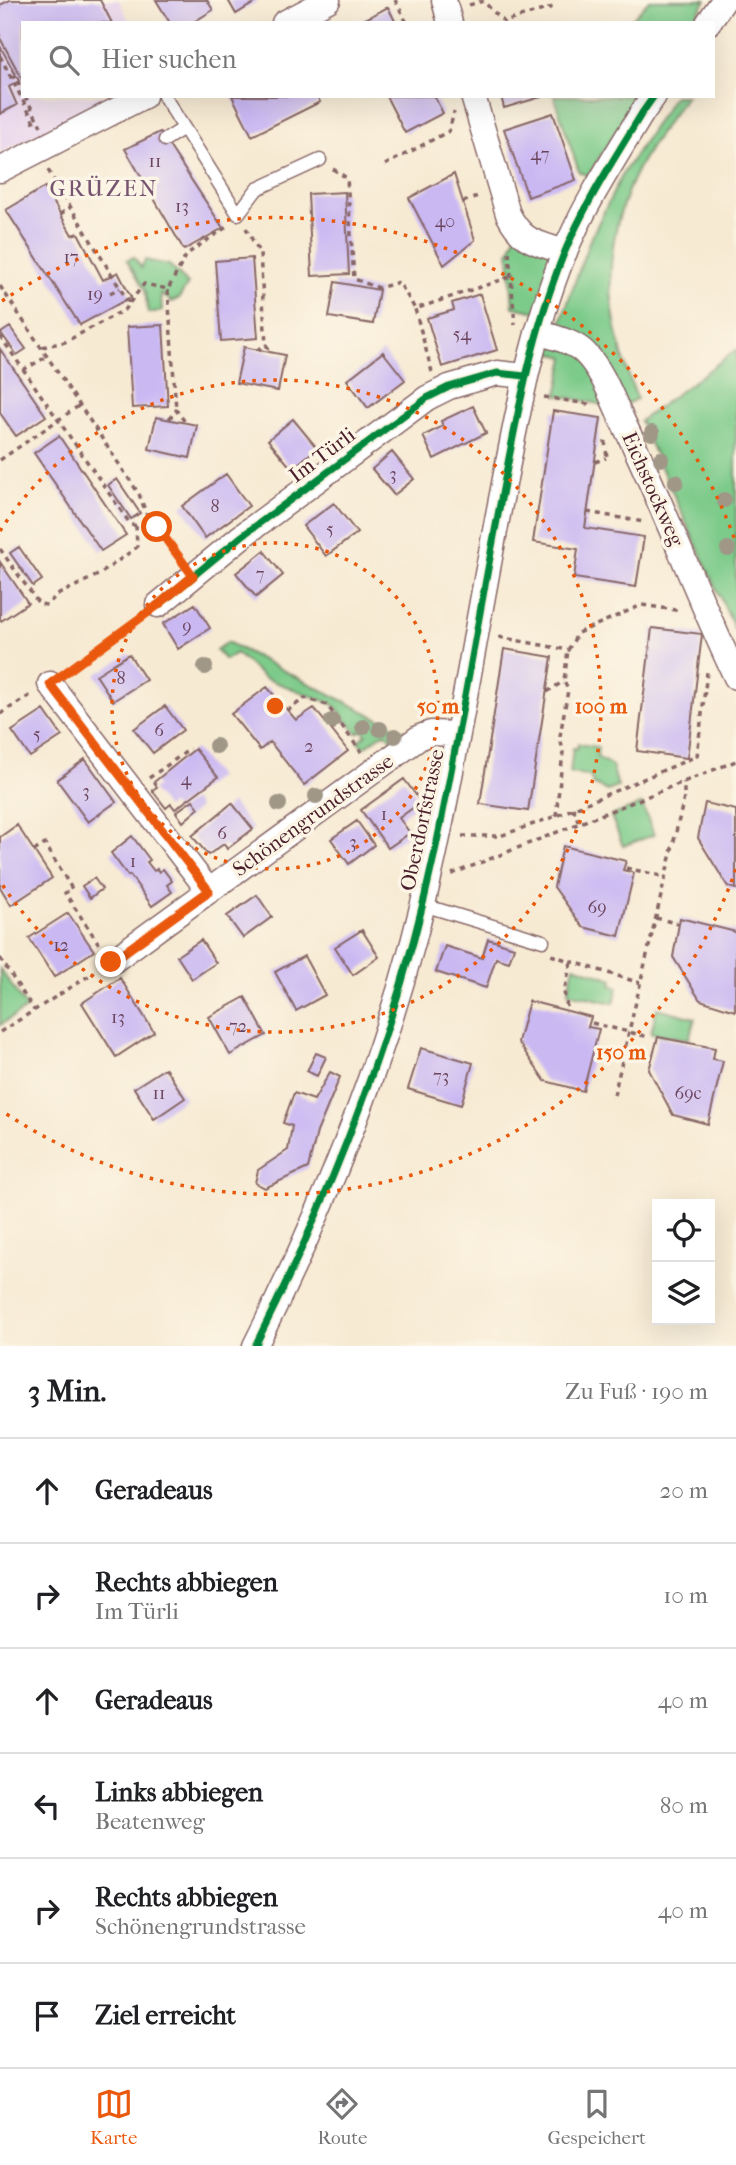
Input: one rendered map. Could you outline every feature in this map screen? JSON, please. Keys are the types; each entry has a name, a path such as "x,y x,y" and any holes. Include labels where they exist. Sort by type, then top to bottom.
{"street":[{"path":"288,21 327,0"},
{"path":"709,21 724,0"},
{"path":"0,170 43,144 140,98"},
{"name":"Oberdorfstrasse","path":"255,1346 283,1291 343,1149 382,1041 423,905 476,633 530,386 526,331 592,197 653,98"},
{"path":"462,100 515,227 525,238 565,252"},
{"name":"Eichstockweg","path":"526,331 570,343 584,351 595,366 635,447 736,677"},
{"name":"Im Türli","path":"158,605 242,536 427,398 449,387 497,373 530,386"},
{"path":"50,684 209,891"},
{"name":"Schönengrundstrasse","path":"113,961 420,737 438,733 457,734"}],"lane":[{"path":"165,98 238,214 257,188 320,160"},
{"path":"165,140 184,128"},
{"path":"423,905 543,941"}],"path":[{"path":"395,0 406,21"},
{"path":"447,11 483,1 504,21"},
{"path":"508,21 554,7"},
{"path":"9,55 1,58 2,66 43,144 71,208 129,303"},
{"path":"10,77 15,77 21,88"},
{"path":"26,98 43,144"},
{"path":"384,165 449,131 454,110 462,100"},
{"path":"320,160 348,178 350,257 354,279"},
{"path":"60,214 71,208"},
{"path":"186,423 176,410 168,289 187,254 218,235 238,214 260,254 266,345 272,353"},
{"path":"515,227 508,245 510,277 526,331"},
{"path":"92,260 100,256"},
{"path":"253,273 261,272"},
{"path":"415,309 510,277"},
{"path":"349,284 354,279"},
{"path":"354,279 379,288 400,282 415,309 438,392"},
{"path":"42,347 65,342 124,310 144,284 168,289"},
{"path":"0,286 139,494 146,513 193,576"},
{"path":"110,293 120,288"},
{"path":"254,289 262,288"},
{"path":"256,304 263,304"},
{"path":"257,322 265,322"},
{"path":"0,336 131,525 157,527"},
{"path":"164,342 172,341"},
{"path":"257,350 266,345"},
{"path":"23,370 48,356"},
{"path":"165,358 173,357"},
{"path":"166,373 174,373"},
{"path":"530,386 588,404 595,411"},
{"path":"166,390 175,390"},
{"path":"0,460 80,405"},
{"path":"169,419 176,410"},
{"path":"604,431 607,458"},
{"path":"595,462 613,456"},
{"path":"587,512 670,527"},
{"path":"0,549 39,604 47,605 57,595 100,574 137,547 136,525"},
{"path":"0,714 50,684 158,605"},
{"path":"556,816 563,752 560,736 568,690 564,681 568,650 578,633 642,605 707,615"},
{"path":"476,633 568,650"},
{"path":"453,836 500,835 556,816 697,756 708,666"},
{"path":"547,692 564,681"},
{"path":"287,711 305,698 327,705 375,771"},
{"path":"331,730 340,723"},
{"path":"132,791 190,749"},
{"path":"444,876 461,872 736,761"},
{"path":"614,1095 684,798 684,782"},
{"path":"573,808 579,823"},
{"path":"0,1032 113,961 65,893 72,888 45,844 34,851"},
{"path":"626,868 666,877"},
{"path":"656,918 679,925"},
{"path":"80,931 88,926"},
{"path":"0,958 34,1010"},
{"path":"567,1007 564,992 571,961"},
{"path":"592,1023 649,1037"}],"shaded area":[{"path":"0,0 119,0 129,21 21,21 21,98 104,98 0,154"}],"green space":[{"path":"649,0 706,0 692,21 630,21"},
{"path":"555,98 637,98 588,176 579,172"},
{"path":"673,98 685,98 633,179 615,235 611,262 614,316 619,343 637,399 617,408 557,395 565,357 550,353 589,242 622,175"},
{"path":"517,232 565,252 543,313 513,307 509,253"},
{"path":"134,257 141,268 145,260 169,265 188,284 179,298 172,302 161,294 162,311 148,313 145,290 127,260"},
{"path":"736,350 736,632 640,421"},
{"path":"227,642 407,733 394,742 385,732 364,748 358,741 366,735 363,730 357,733 333,704 264,678 236,653 225,660 216,650"},
{"path":"578,744 598,747 597,757 612,766 618,787 607,791 593,784 590,776 570,773 573,748 577,749"},
{"path":"642,804 654,835 623,846 611,816"},
{"path":"574,966 613,979 611,985 618,987 614,1003 568,993"},
{"path":"0,969 27,1008 0,1025"},
{"path":"657,1008 695,1018 689,1039 651,1033"}],"building":[{"path":"10,0 100,0 111,21 21,21 21,77 0,38 0,5"},
{"path":"156,0 207,0 213,10 195,21 169,21"},
{"path":"228,0 259,0 236,14"},
{"path":"388,7 395,21 362,21"},
{"path":"0,46 19,81 9,87 17,105 0,114"},
{"path":"233,98 318,98 320,102 252,136"},
{"path":"387,98 435,98 443,113 405,133"},
{"path":"502,98 538,98 504,108"},
{"path":"553,113 576,180 528,197 504,129"},
{"path":"160,132 223,228 184,250 125,149"},
{"path":"454,174 475,240 444,265 409,198"},
{"path":"45,187 72,235 78,233 103,280 118,272 131,297 80,325 6,210"},
{"path":"345,192 349,274 312,276 308,194"},
{"path":"252,258 258,338 221,341 215,261"},
{"path":"335,282 379,290 373,324 329,317"},
{"path":"480,294 497,350 442,367 427,318 454,310 452,303"},
{"path":"163,325 168,406 132,408 127,327"},
{"path":"10,327 26,349 17,355 1,333"},
{"path":"244,347 285,355 278,391 236,383"},
{"path":"0,349 46,416 16,436 0,413"},
{"path":"383,352 405,380 368,408 347,380"},
{"path":"473,406 486,433 434,459 423,436 443,426 441,421"},
{"path":"553,411 601,418 585,528 644,537 636,587 574,578 578,549 533,542"},
{"path":"156,417 197,425 190,458 149,449"},
{"path":"293,419 317,448 292,469 268,440"},
{"path":"59,436 126,535 101,551 34,453"},
{"path":"392,452 414,479 394,495 372,469"},
{"path":"226,474 249,506 205,538 182,506"},
{"path":"117,479 140,513 131,519 108,485"},
{"path":"334,503 357,533 326,556 303,526"},
{"path":"19,547 42,580 33,586 10,553"},
{"path":"264,551 283,575 256,597 236,573"},
{"path":"0,562 28,603 1,621 0,619"},
{"path":"195,604 210,628 178,649 163,624"},
{"path":"652,628 702,634 687,758 637,751"},
{"path":"504,649 552,657 528,811 480,804"},
{"path":"129,654 146,680 113,701 96,675"},
{"path":"267,687 296,720 314,708 348,751 304,785 270,742 260,750 231,714"},
{"path":"165,706 183,730 153,753 134,729"},
{"path":"44,710 62,736 30,757 12,731"},
{"path":"195,749 218,777 175,809 171,804 166,808 152,790 157,787 154,782"},
{"path":"85,759 116,802 88,822 57,780"},
{"path":"404,779 421,802 399,818 410,833 388,848 361,810"},
{"path":"193,800 199,808 183,822 176,812"},
{"path":"232,803 253,829 227,849 224,844 208,855 192,836"},
{"path":"705,803 736,810 736,889 728,887 698,838"},
{"path":"357,821 374,845 349,864 331,839"},
{"path":"17,825 52,878 11,905 0,887 0,837"},
{"path":"132,836 150,860 147,862 154,871 163,869 172,881 167,885 172,892 152,906 111,853"},
{"path":"563,846 626,861 623,870 634,873 619,936 583,927 554,887"},
{"path":"94,878 102,889 90,898 82,886"},
{"path":"257,895 272,917 243,938 227,916"},
{"path":"68,913 94,951 54,977 29,938"},
{"path":"680,918 736,932 735,1011 700,1000 673,957"},
{"path":"362,930 379,957 353,975 335,947"},
{"path":"488,939 514,947 509,962 496,958 486,988 436,972 445,946 482,958"},
{"path":"201,940 216,963 192,979 177,956"},
{"path":"304,956 325,995 296,1011 275,972"},
{"path":"120,978 154,1032 116,1057 82,1003"},
{"path":"245,997 266,1035 230,1055 209,1017"},
{"path":"529,1001 591,1017 588,1027 599,1029 583,1091 545,1081 518,1042"},
{"path":"658,1037 715,1048 713,1059 723,1061 708,1124 673,1115 649,1070"},
{"path":"421,1048 473,1063 461,1105 408,1089"},
{"path":"316,1053 326,1057 317,1076 307,1071"},
{"path":"165,1068 185,1098 154,1119 134,1088"},
{"path":"330,1072 340,1077 317,1132 308,1168 265,1188 255,1183 258,1170 288,1150 292,1126 283,1123 294,1093 314,1100"}],"cycle path":[{"path":"255,1346 336,1168 360,1107 402,982 434,856 514,430 527,371 552,284 580,219 653,98"},
{"path":"158,605 242,536 427,398 449,387 497,373 525,376"}],"district":[{"name":"GRÜZEN","path":"104,188"}],"route":[{"path":"111,962 209,891 50,684 193,576 157,527"}]}
